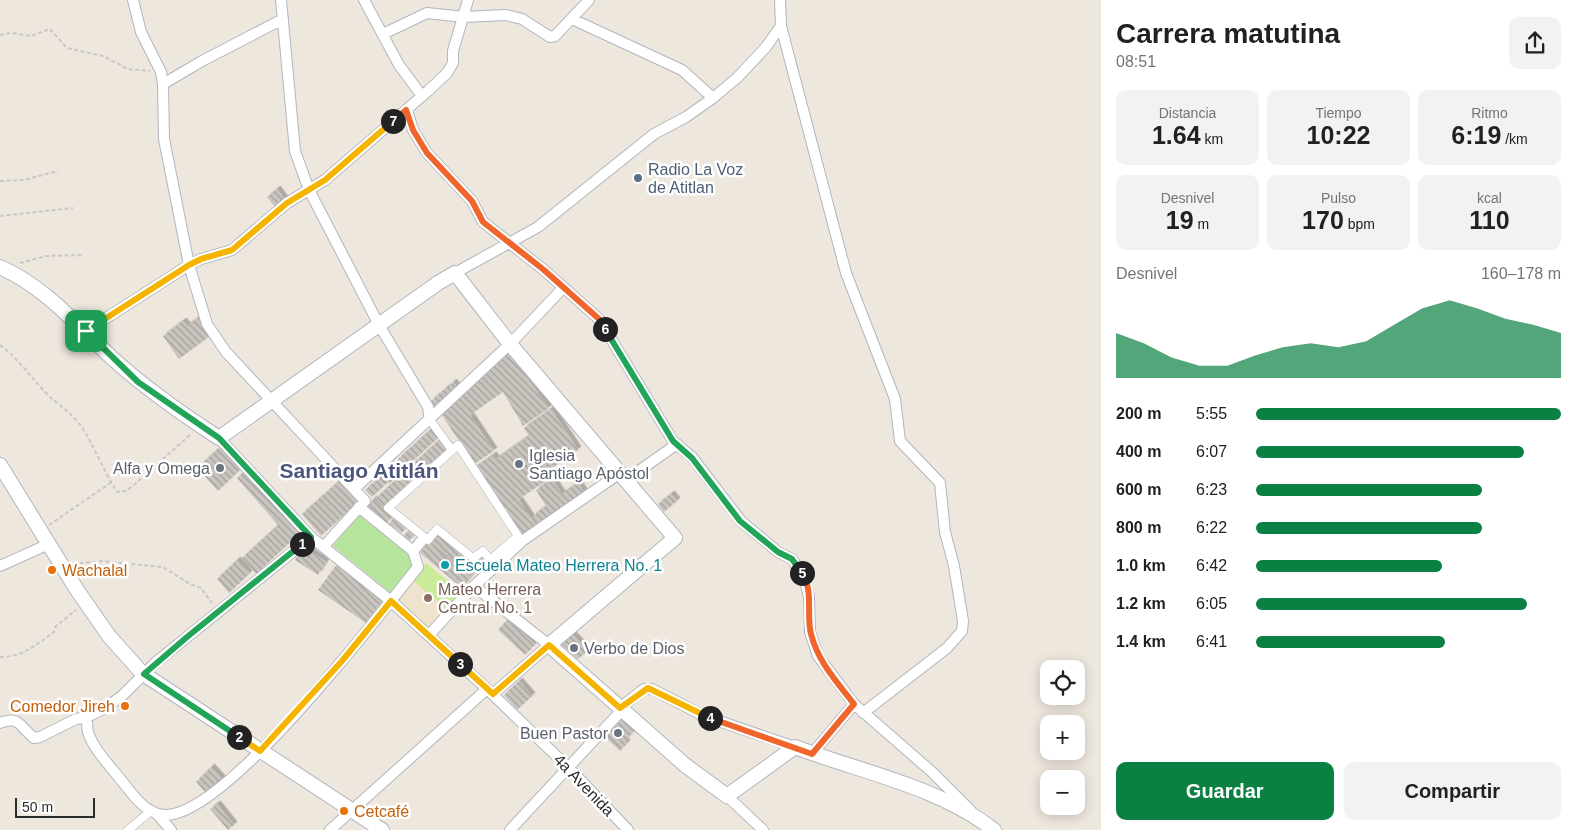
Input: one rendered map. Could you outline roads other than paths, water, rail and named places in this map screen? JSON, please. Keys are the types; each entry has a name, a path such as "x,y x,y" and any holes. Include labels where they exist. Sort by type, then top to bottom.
{"main road":[{"name":"4a Avenida","path":"2,268 53,301 138,382 219,438"},
{"path":"219,438 456,273 510,344 675,538 549,645 685,765 727,796 795,747 927,793 981,821 994,830"},
{"path":"0,465 86,603 109,636 144,674 382,830"}],"street":[{"path":"133,0 140,32 161,72 164,139 189,265 212,333 226,352 365,500 324,546"},
{"path":"281,0 295,151 309,190 379,325 428,407 430,420 452,450"},
{"path":"364,0 399,64 422,96"},
{"path":"86,331 189,265 201,259 232,250 287,203 325,180 406,110 447,72 453,63 453,51 468,0"},
{"path":"383,34 427,13 464,17 506,15 522,19 550,37 556,36 589,0"},
{"path":"780,0 781,26 846,274 895,399 900,442 940,483 945,532 954,566 963,621 962,631 947,648 863,713"},
{"path":"163,84 202,60 282,19"},
{"path":"572,19 682,70 713,98"},
{"path":"456,273 538,227 654,134 686,117 713,98 738,77 766,47 781,26"},
{"path":"406,110 413,130 427,153 472,201 483,222 544,270 599,319 673,441 692,458 740,521 778,552 792,559 804,577 809,597 810,632 818,656 854,704 932,772 981,821"},
{"path":"354,489 510,344 563,288"},
{"name":"4a Avenida","path":"219,438 311,537 391,601 429,635 569,768 628,830"},
{"path":"429,635 474,586 522,541 623,476 677,444"},
{"path":"458,445 518,536 490,560 484,550 473,558 437,529 428,540 424,538 388,508 452,450 458,445"},
{"path":"128,830 154,812 178,813 207,798 229,781 260,751 342,661 418,567 413,551 359,507"},
{"path":"0,723 11,719 16,720 34,738 40,737 76,719 87,717 122,696 144,674 218,611 311,537"},
{"path":"413,551 424,538"},
{"path":"0,566 49,544"},
{"path":"330,830 490,692 549,645 474,586"},
{"path":"510,830 569,768 621,709 644,690 652,689 713,720 795,747"},
{"path":"812,754 854,704"},
{"path":"87,717 88,732 101,753 135,798 154,812 171,830"},
{"path":"727,796 763,830"}],"place":[{"name":"Radio La Voz de Atitlan","path":"638,178"},
{"name":"Iglesia Santiago Apóstol","path":"519,464"},
{"name":"Alfa y Omega","path":"220,468"},
{"name":"Escuela Mateo Herrera No. 1","path":"445,565"},
{"name":"Wachalal","path":"52,570"},
{"name":"Mateo Herrera Central No. 1","path":"428,598"},
{"name":"Verbo de Dios","path":"574,648"},
{"name":"Comedor Jireh","path":"125,706"},
{"name":"Buen Pastor","path":"618,733"},
{"name":"Cetcafé","path":"344,811"}],"district":[{"name":"Santiago Atitlán","path":"359,470"}]}
